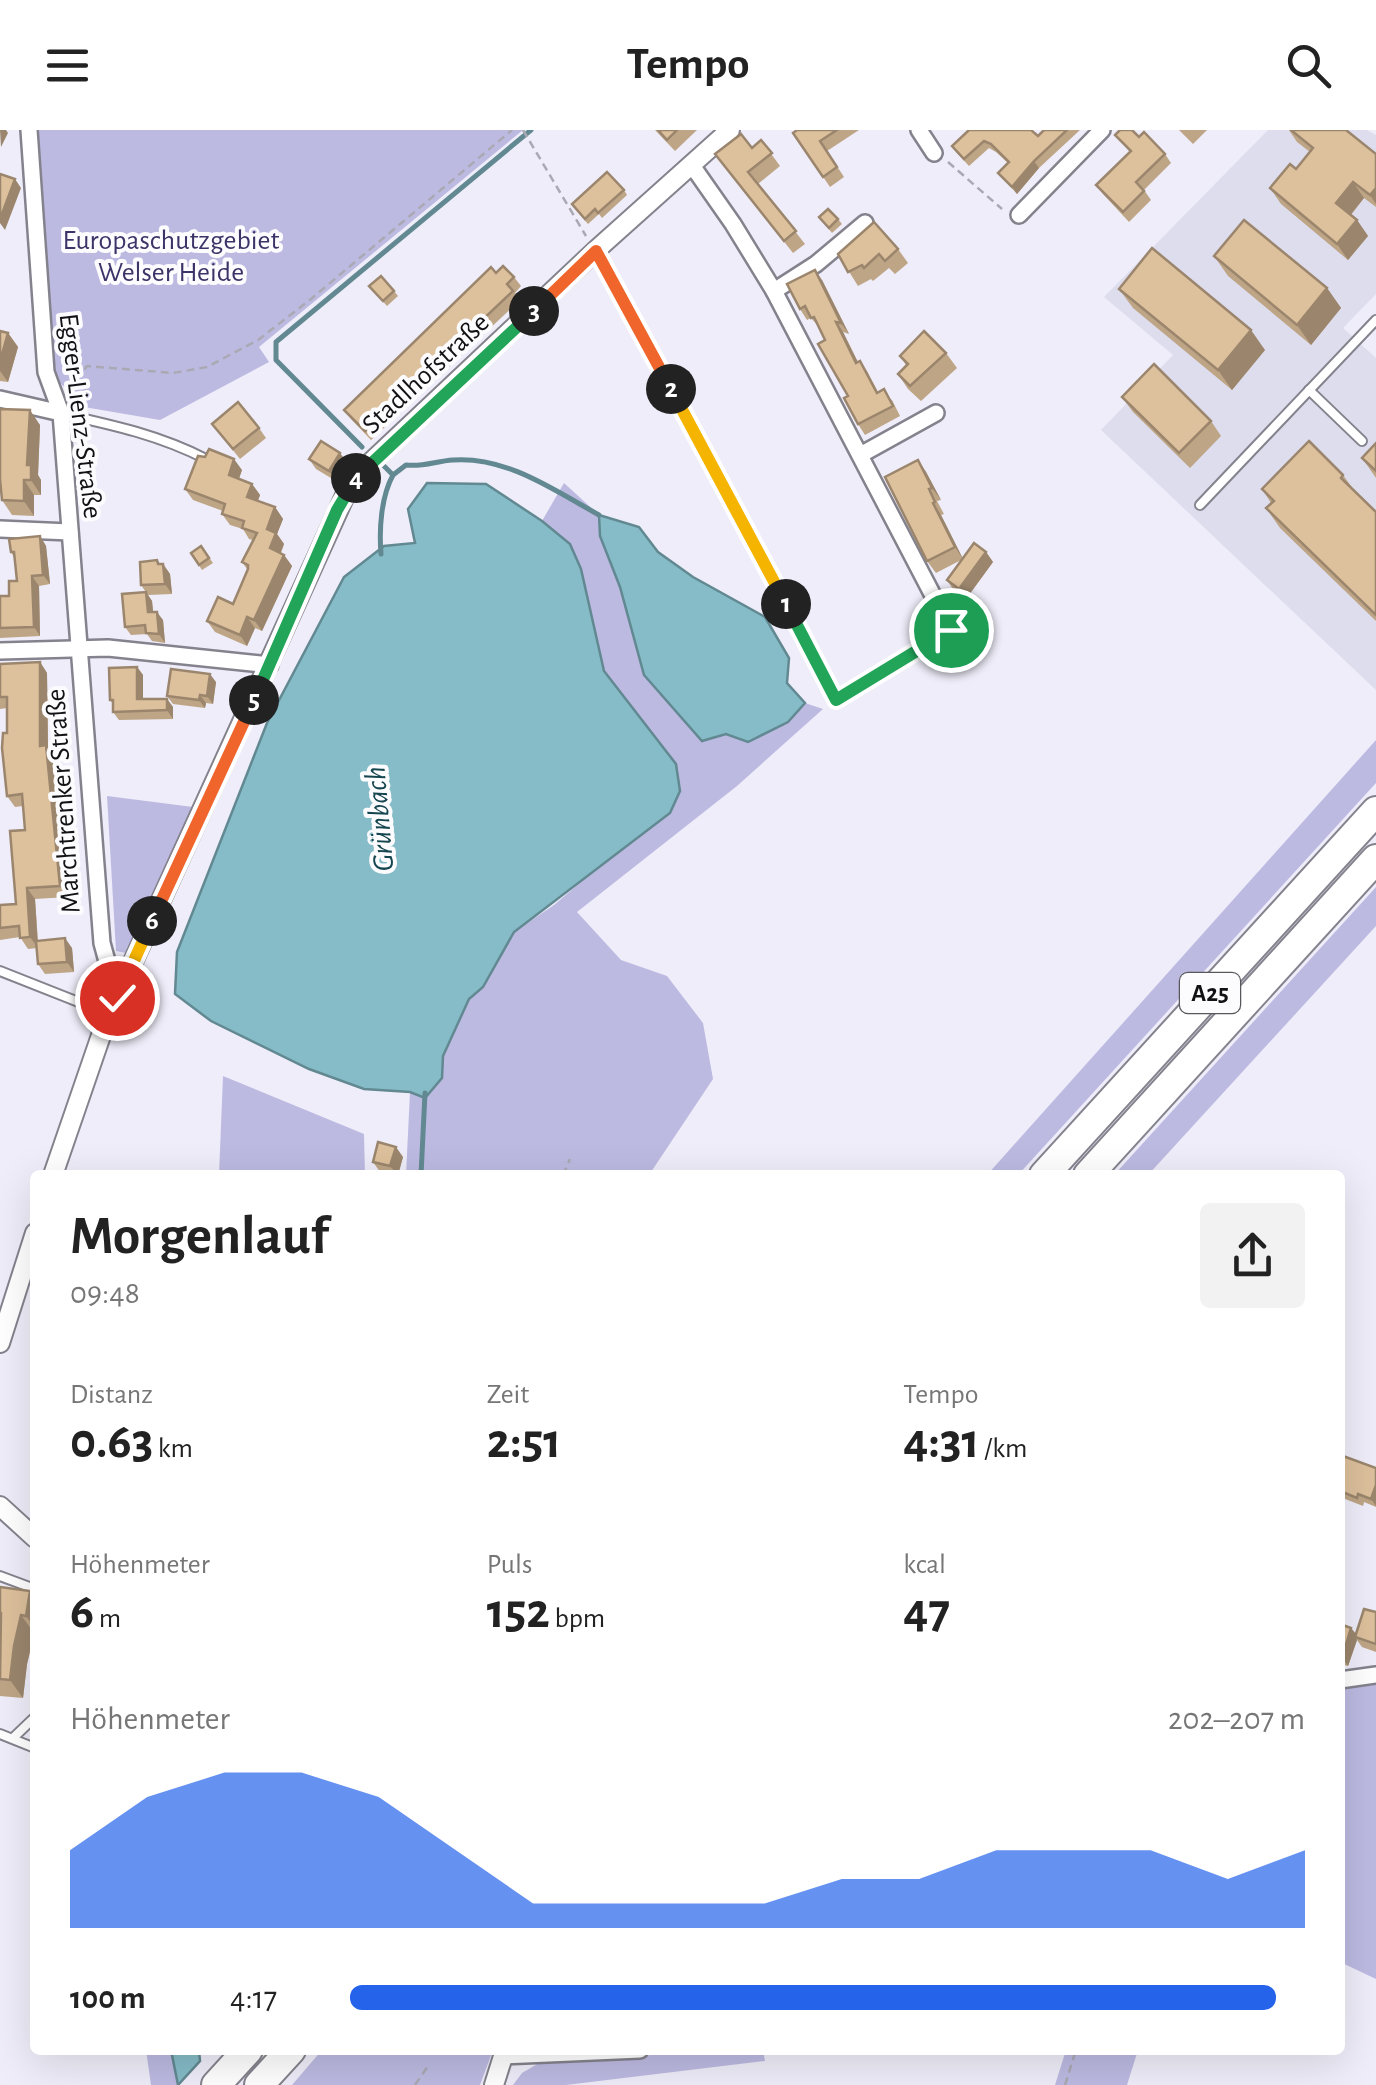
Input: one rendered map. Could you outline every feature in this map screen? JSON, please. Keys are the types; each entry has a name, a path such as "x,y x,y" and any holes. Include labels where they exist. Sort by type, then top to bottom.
{"highway":[{"name":"A25","path":"1049,1170 1376,811"},
{"name":"A25","path":"1093,1170 1376,859"},
{"path":"216,2085 243,2055"},
{"path":"259,2085 286,2055"}],"street":[{"name":"Egger-Lienz-Straße","path":"29,130 46,372 59,408 81,649"},
{"name":"Stadlhofstraße","path":"117,998 342,500 375,458 730,130"},
{"path":"919,130 934,154"},
{"path":"1020,215 1102,130"},
{"path":"691,164 774,291 951,630"},
{"path":"774,291 816,264 866,222"},
{"path":"0,398 59,408"},
{"path":"862,454 936,413"},
{"path":"0,529 70,532"},
{"path":"0,651 108,648 270,665"},
{"name":"Marchtrenker Straße","path":"81,649 102,942 117,998"},
{"path":"55,1170 117,998"},
{"path":"0,1343 30,1249"},
{"path":"0,1506 30,1533"},
{"path":"1345,1679 1376,1674"},
{"path":"494,2085 503,2055"}],"lane":[{"path":"1200,505 1376,320"},
{"path":"1309,390 1362,442"},
{"path":"59,408 78,417 173,442 210,462"},
{"path":"0,971 80,1003 106,1022"},
{"path":"0,1576 30,1588"},
{"path":"13,1738 30,1721"},
{"path":"0,1734 30,1746"}],"path":[{"path":"59,408 87,366 173,373 207,368 258,340 512,130"},
{"path":"522,130 596,251 836,700 951,630"},
{"path":"934,154 942,156 1004,211 1020,215"},
{"path":"77,379 85,386 87,400 78,417"},
{"path":"564,1170 570,1159"},
{"path":"1065,2085 1074,2055"},
{"path":"415,2085 428,2066"}],"shaded area":[{"path":"1268,130 1367,130 1376,135 1376,294 1343,328 1376,358 1376,690 1101,430 1173,355 1104,297"}],"green space":[{"name":"Europaschutzgebiet Welser Heide","path":"34,130 523,130 259,347 269,362 160,420 78,406 77,398 52,376"},
{"path":"564,483 599,515 614,571 629,600 726,734 748,742 788,722 805,703 823,709 737,786 577,912 621,960 667,976 703,1023 713,1079 652,1170 406,1170 410,1092 442,1078 443,1056 469,999 483,987 514,932 600,866 676,764 604,671 581,569 570,544 542,521"},
{"path":"1376,740 1376,783 1023,1170 991,1170"},
{"path":"107,796 193,807 126,953 116,951"},
{"path":"1376,887 1376,926 1153,1170 1119,1170"},
{"path":"223,1076 364,1134 365,1170 219,1170"},
{"path":"1376,1682 1376,1979 1345,1964 1345,1688"},
{"path":"147,2055 172,2055 177,2085 151,2085"},
{"path":"318,2055 491,2055 480,2085 292,2085"},
{"path":"653,2055 764,2055 765,2061 566,2085 513,2085 522,2073 539,2063"},
{"path":"1064,2055 1136,2055 1127,2085 1055,2085"}],"water":[{"path":"427,483 486,484 570,544 581,569 604,671 676,764 680,791 670,813 514,932 483,987 469,999 443,1056 442,1078 425,1098 410,1092 364,1089 309,1069 211,1021 175,994 177,952 267,723 344,577 384,546 415,543 408,509"},
{"path":"599,515 639,527 658,552 693,577 765,617 789,658 787,683 805,703 788,722 748,742 726,734 702,741 644,675 620,587 600,536"},
{"path":"172,2055 199,2055 200,2061 178,2085"}],"building":[{"path":"658,130 677,130 667,140"},
{"path":"837,130 820,141 837,167 823,177 793,133"},
{"path":"969,130 1031,130 1038,136 1044,130 1067,130 1012,187 998,173 1009,162 991,144 984,141 964,159 952,146"},
{"path":"1120,130 1132,130 1139,137 1144,132 1165,154 1136,182 1144,191 1123,212 1096,185 1131,151 1115,135"},
{"path":"1291,130 1346,130 1376,154 1376,188 1370,195 1353,182 1336,203 1357,220 1337,244 1270,188 1290,164 1296,169 1313,148"},
{"path":"741,134 752,148 761,140 772,153 748,172 796,231 784,241 715,154"},
{"path":"607,172 624,190 585,219 572,204"},
{"path":"0,174 15,179 0,219"},
{"path":"828,209 838,219 829,228 819,217"},
{"path":"1244,220 1327,288 1297,325 1214,256"},
{"path":"874,222 898,249 885,261 879,254 864,268 862,265 848,272 838,254"},
{"path":"1152,248 1251,330 1218,370 1119,289"},
{"path":"503,266 514,277 507,284 513,291 365,431 344,410 491,267 496,273"},
{"path":"815,270 856,363 860,361 877,393 884,389 893,406 858,424 844,398 848,396 818,344 825,340 814,317 805,306 800,309 787,284"},
{"path":"381,276 394,291 383,301 369,286"},
{"path":"0,331 8,333 0,361"},
{"path":"924,331 946,353 910,386 898,374 908,364 900,356"},
{"path":"1154,364 1211,421 1179,453 1122,397"},
{"path":"238,402 259,428 233,449 212,424"},
{"path":"0,409 30,410 27,465 31,465 31,480 24,480 24,501 2,500"},
{"path":"321,441 340,453 329,471 309,459"},
{"path":"1309,441 1376,512 1376,615 1266,508 1274,501 1262,489"},
{"path":"1376,443 1376,471 1362,458"},
{"path":"209,449 234,459 229,475 252,484 247,497 275,507 267,529 276,533 270,548 284,555 254,620 247,617 240,635 207,621 218,597 233,604 248,569 242,562 257,533 242,528 244,521 222,514 225,504 185,489 198,456 205,457"},
{"path":"918,460 932,488 929,489 933,503 955,547 927,561 885,477"},
{"path":"40,536 43,575 32,576 34,627 0,628 0,596 9,596 9,581 17,581 9,539"},
{"path":"974,543 986,552 959,589 947,580"},
{"path":"201,546 209,558 199,565 191,553"},
{"path":"157,560 163,564 165,584 141,585 140,562"},
{"path":"146,592 148,612 157,612 159,634 146,633 145,625 125,627 122,594"},
{"path":"40,662 40,746 46,745 60,886 27,888 30,937 20,938 19,926 0,928 0,905 16,904 10,831 25,830 22,794 7,796 2,748 3,733 7,733 7,697 0,697 0,664"},
{"path":"137,667 137,699 167,699 167,710 113,712 109,668"},
{"path":"171,669 210,674 207,696 200,695 199,700 167,696"},
{"path":"65,938 67,962 38,964 36,941"},
{"path":"378,1142 396,1147 390,1166 373,1162"},
{"path":"1345,1457 1376,1468 1371,1499 1358,1494 1357,1498 1345,1493"},
{"path":"0,1587 30,1591 26,1616 21,1615 14,1646 10,1680 0,1679"},
{"path":"1364,1609 1376,1612 1376,1644 1355,1637"},
{"path":"1345,1626 1351,1628 1345,1647"}],"waterway":[{"name":"Grünbach","path":"362,447 276,360 276,342 531,130"},
{"path":"393,475 406,465 453,460 492,463 529,477 599,515"},
{"name":"Grünbach","path":"381,554 382,513 393,475 383,465"},
{"name":"Grünbach","path":"421,1170 425,1093"}],"route":[{"path":"117,998 348,489 370,463 596,251 836,700 951,630"}]}
